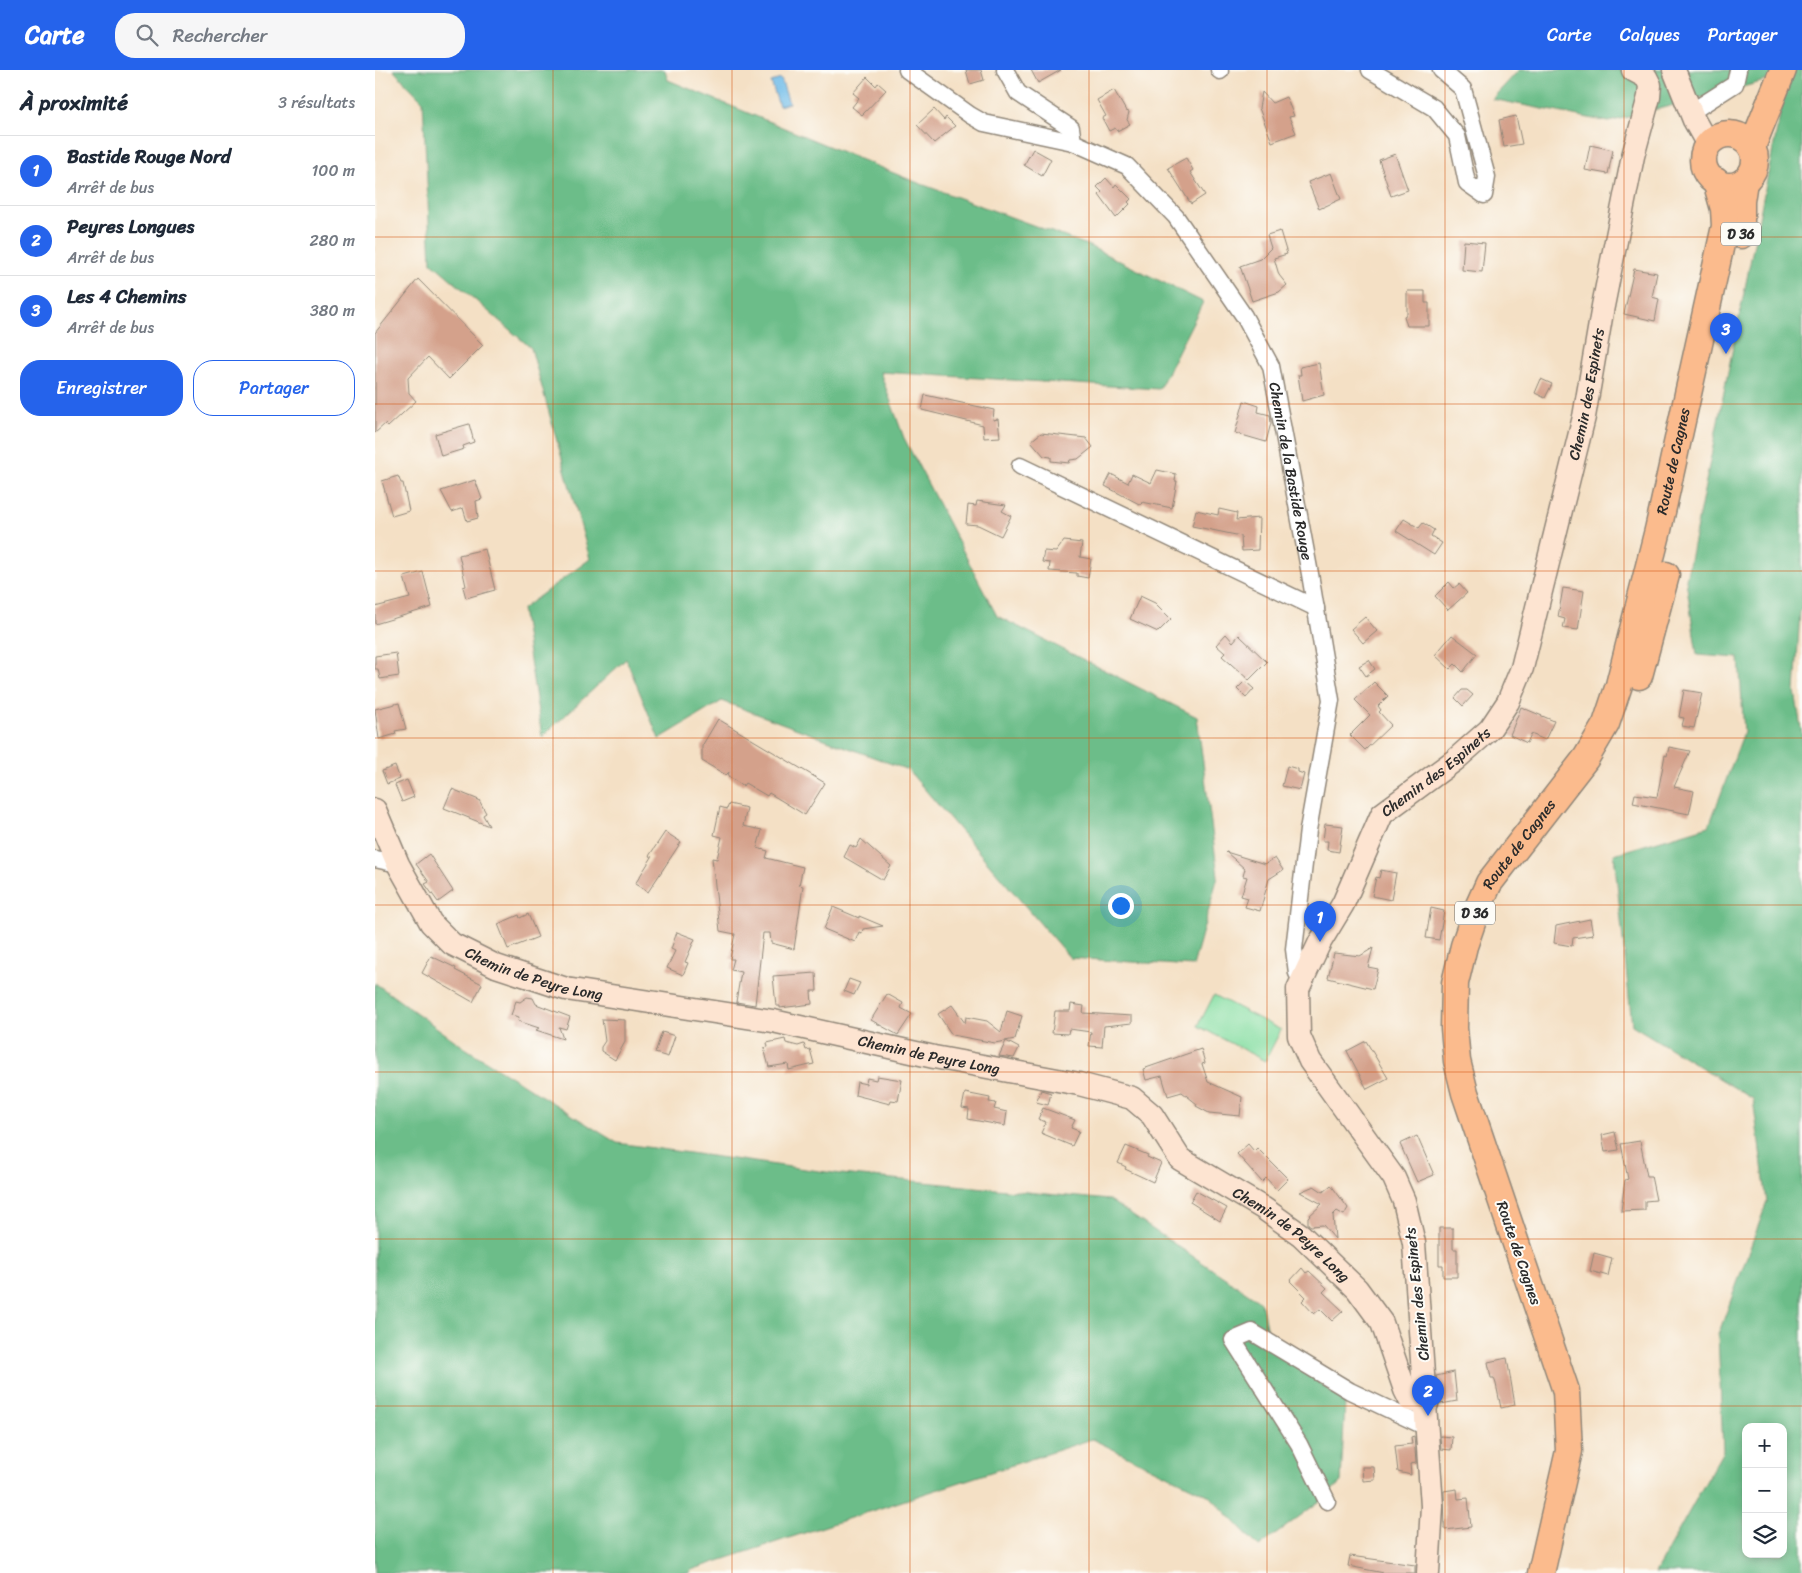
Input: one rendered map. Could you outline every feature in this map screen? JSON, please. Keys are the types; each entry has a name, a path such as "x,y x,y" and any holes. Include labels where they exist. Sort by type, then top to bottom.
{"main road":[{"path":"1727,140 1755,156 1755,166 1744,181 1730,185 1715,181 1705,169 1704,152 1727,140 1749,115 1765,70"},
{"path":"1727,140 1783,70"},
{"name":"Route de Cagnes","path":"1541,1573 1569,1451 1566,1390 1465,1093 1457,1061 1454,1028 1455,983 1475,914 1489,883 1586,758 1606,724 1617,693 1658,530 1725,226 1724,209 1715,181"},
{"name":"Route de Cagnes","path":"1559,1573 1581,1486 1587,1445 1586,1410 1578,1374 1474,1057 1469,1020 1473,981 1488,926 1505,888 1597,771 1620,730 1634,694 1650,640 1676,533 1726,285 1740,241 1744,181"}],"street":[{"name":"Chemin de la Bastide Rouge","path":"907,70 969,115 984,123 1073,142 1127,166 1176,217 1244,316 1271,366 1316,608 1331,700 1308,830 1294,949 1297,973 1301,980"},
{"path":"1005,70 1018,93 1071,128 1073,142"},
{"path":"1370,70 1434,108 1457,136 1467,183 1484,195 1487,177 1463,89 1441,70"},
{"name":"Chemin des Espinets","path":"1428,1573 1432,1506 1427,1404 1415,1242 1404,1201 1394,1178 1310,1061 1299,1036 1298,989 1319,942 1343,904 1383,814 1455,760 1490,729 1508,702 1521,668 1584,417 1633,156 1649,97 1651,85 1646,77 1633,70"},
{"path":"1674,70 1693,116 1727,140"},
{"path":"1693,116 1735,84 1738,70"},
{"path":"1020,466 1316,608"},
{"name":"Chemin de Peyre Long","path":"375,810 397,864 431,923 452,944 496,966 566,989 773,1021 934,1057 1079,1084 1132,1098 1152,1116 1180,1159 1263,1208 1301,1235 1357,1289 1382,1323 1405,1390 1411,1400 1427,1404"},
{"path":"375,859 397,864"},
{"path":"1327,1501 1299,1444 1233,1340 1252,1332 1350,1391 1428,1428"}],"green space":[{"path":"393,70 665,70 668,80 913,181 1087,245 1203,302 1159,389 880,372 904,438 997,616 1197,717 1218,876 1193,966 1070,958 908,770 722,701 659,739 626,659 542,737 522,609 590,559 531,348 431,262 423,101"},
{"path":"1519,70 1802,70 1802,609 1800,612 1795,691 1802,735 1802,1573 1655,1573 1723,1451 1718,1335 1767,1202 1753,1099 1632,1025 1614,854 1709,826 1744,732 1739,658 1697,655 1686,580 1788,75 1609,122 1492,99"},
{"path":"375,983 465,1048 617,1143 841,1174 1109,1200 1261,1302 1270,1346 1345,1402 1341,1482 1320,1501 1259,1547 1210,1496 1092,1439 691,1570 689,1573 375,1573"},
{"path":"1214,995 1281,1030 1265,1061 1198,1026"}],"water":[{"path":"781,79 789,103 779,106 771,82"}],"building":[{"path":"966,70 981,70 984,80 970,84"},
{"path":"1031,70 1061,70 1038,83"},
{"path":"867,77 876,86 878,83 886,90 862,115 852,107 859,98 853,93"},
{"path":"1114,90 1126,111 1129,112 1127,120 1130,124 1117,131 1115,128 1109,131 1102,118 1106,116 1097,100"},
{"path":"1262,92 1272,103 1286,97 1294,116 1289,117 1296,133 1272,142 1259,108"},
{"path":"934,109 944,120 946,117 955,126 934,143 917,125"},
{"path":"1516,116 1522,144 1504,147 1499,120"},
{"path":"1590,145 1613,150 1608,174 1585,170"},
{"path":"1033,149 1051,159 1042,176 1024,165"},
{"path":"1395,154 1408,190 1391,196 1379,160"},
{"path":"1186,158 1193,170 1190,172 1205,195 1191,204 1168,168"},
{"path":"1331,173 1341,199 1319,209 1308,182"},
{"path":"1106,178 1114,187 1116,184 1131,199 1128,202 1130,204 1116,218 1099,195 1102,192 1097,187"},
{"path":"1280,231 1287,254 1274,258 1279,275 1287,285 1279,292 1252,301 1240,266 1260,259 1271,248 1267,235"},
{"path":"1464,241 1485,243 1482,272 1462,270"},
{"path":"1634,269 1657,273 1652,297 1659,299 1655,321 1624,314"},
{"path":"418,279 483,345 449,379 428,357 408,378 409,393 416,401 388,427 385,424 375,433 375,333"},
{"path":"1407,291 1425,291 1425,303 1429,303 1429,326 1407,326 1404,316 1407,314"},
{"path":"1319,363 1324,395 1302,401 1298,375 1301,375 1300,367"},
{"path":"1541,379 1552,384 1545,398 1535,393"},
{"path":"925,395 994,410 993,420 998,419 1000,437 984,438 983,425 922,410"},
{"path":"1244,401 1259,406 1258,412 1270,415 1271,423 1266,442 1235,433"},
{"path":"469,424 474,442 463,446 464,449 441,456 435,434"},
{"path":"1041,433 1086,438 1093,447 1078,459 1070,460 1069,463 1051,461 1051,457 1044,456 1031,441"},
{"path":"1157,470 1176,474 1175,481 1177,481 1172,508 1142,502 1141,505 1105,486 1111,474 1128,483 1132,474 1151,483"},
{"path":"398,476 401,483 403,483 409,511 392,516 382,481"},
{"path":"475,480 482,499 476,501 478,518 467,521 463,508 452,512 441,491"},
{"path":"977,501 1006,505 1002,511 1011,516 1001,536 978,525 966,524 968,505 976,506"},
{"path":"1219,509 1237,513 1236,520 1259,518 1258,550 1242,551 1241,536 1192,526 1196,510 1218,515"},
{"path":"1404,519 1419,528 1423,523 1434,530 1431,536 1442,543 1434,555 1396,531"},
{"path":"1064,541 1082,543 1080,557 1091,559 1088,578 1077,576 1077,573 1049,571 1050,563 1042,562 1044,551 1056,552"},
{"path":"485,549 495,590 466,598 463,587 466,586 459,555"},
{"path":"423,572 432,607 375,624 375,607 410,598 404,577"},
{"path":"1449,582 1454,588 1459,584 1467,593 1448,610 1435,596"},
{"path":"1563,588 1584,591 1578,630 1563,628 1565,619 1558,617"},
{"path":"1140,596 1155,603 1171,619 1158,632 1130,619"},
{"path":"1365,617 1377,631 1363,643 1351,629"},
{"path":"1226,634 1233,642 1239,635 1267,662 1249,680 1222,656 1225,653 1216,645"},
{"path":"1452,635 1477,654 1463,672 1455,664 1450,669 1435,655"},
{"path":"396,653 399,676 380,679 378,669 375,669 375,656"},
{"path":"1369,660 1375,669 1366,676 1359,666"},
{"path":"1245,681 1254,689 1246,698 1237,689"},
{"path":"1374,682 1388,696 1378,706 1381,710 1379,712 1391,725 1365,750 1350,735 1370,715 1355,700"},
{"path":"1462,690 1467,690 1473,695 1463,706 1455,698"},
{"path":"1684,690 1702,693 1694,728 1682,726 1684,718 1679,717"},
{"path":"399,703 406,729 395,731 396,734 379,739 375,709"},
{"path":"1521,707 1554,721 1545,740 1531,734 1527,743 1510,735"},
{"path":"718,719 825,783 805,815 769,793 767,796 745,783 743,786 728,776 729,772 726,775 702,761 702,746"},
{"path":"1669,747 1690,751 1674,787 1694,791 1689,814 1633,803 1635,794 1657,797 1665,755 1667,756"},
{"path":"395,766 400,779 387,784 382,771"},
{"path":"1287,766 1298,769 1298,772 1304,774 1300,790 1282,786"},
{"path":"407,780 414,797 402,802 395,785"},
{"path":"452,789 479,800 486,813 483,815 489,826 444,808"},
{"path":"729,804 747,808 743,826 762,830 757,848 768,851 766,858 803,867 799,885 803,886 794,949 771,943 770,933 763,933 755,1005 736,1002 741,972 731,970 734,959 730,959 735,934 720,931 712,858 717,859 722,837 714,835 720,807 727,809"},
{"path":"1325,824 1343,826 1339,852 1327,850 1328,841 1323,841"},
{"path":"665,832 681,842 648,892 635,884 652,857 649,856"},
{"path":"861,839 891,866 883,880 844,857 850,845 856,848"},
{"path":"1226,852 1265,864 1275,858 1283,870 1269,879 1260,911 1245,907 1248,898 1241,896 1247,877 1243,876 1245,869"},
{"path":"429,854 453,891 438,902 425,884 429,882 416,864"},
{"path":"1381,870 1396,873 1391,900 1372,896 1376,877 1379,878"},
{"path":"833,907 883,926 863,929 862,933 859,932 855,942 824,929"},
{"path":"1431,908 1444,911 1439,940 1426,938"},
{"path":"528,914 538,937 508,949 498,924 519,915 520,918"},
{"path":"1590,919 1593,935 1573,938 1572,946 1554,943 1556,926"},
{"path":"677,932 695,939 685,962 688,963 683,975 667,968 675,951 671,949"},
{"path":"1373,948 1368,967 1378,969 1373,989 1328,978 1334,953 1360,956"},
{"path":"431,956 456,968 455,970 482,984 473,1002 422,973"},
{"path":"816,973 817,991 811,991 812,1004 780,1008 780,1006 776,1006 773,976"},
{"path":"849,979 860,983 854,995 844,991"},
{"path":"887,994 903,1003 901,1008 912,1014 898,1035 871,1020"},
{"path":"527,997 533,998 536,1004 570,1017 566,1029 559,1027 563,1039 536,1030 539,1028 518,1021 519,1017 511,1015 516,1001 520,1002"},
{"path":"1071,1004 1084,1006 1083,1013 1132,1016 1132,1023 1104,1026 1102,1047 1089,1046 1091,1032 1069,1029 1068,1034 1052,1033 1055,1011 1070,1011"},
{"path":"952,1005 965,1023 966,1017 987,1021 1001,1032 1007,1011 1022,1016 1015,1039 995,1043 952,1035 938,1014"},
{"path":"602,1019 625,1020 625,1042 615,1060 601,1051 605,1041"},
{"path":"662,1032 675,1036 668,1057 655,1053"},
{"path":"785,1039 786,1043 798,1046 804,1044 806,1050 810,1049 814,1064 789,1070 788,1064 769,1067 764,1048 768,1047 767,1043"},
{"path":"1006,1041 1019,1048 1014,1058 999,1056"},
{"path":"1366,1041 1388,1078 1367,1089 1347,1051"},
{"path":"1201,1049 1205,1063 1202,1064 1208,1082 1242,1097 1240,1116 1209,1113 1196,1106 1197,1104 1182,1092 1168,1096 1162,1076 1146,1080 1143,1069"},
{"path":"877,1076 902,1080 898,1101 891,1100 890,1104 855,1095 857,1082 866,1084 867,1078 876,1080"},
{"path":"1041,1090 1051,1093 1048,1105 1036,1102"},
{"path":"965,1093 990,1098 989,1102 996,1103 994,1109 1007,1112 1005,1126 968,1119 969,1109 962,1108"},
{"path":"1043,1108 1075,1120 1071,1128 1079,1131 1072,1146 1041,1133 1046,1122 1038,1119"},
{"path":"1615,1132 1619,1150 1605,1152 1602,1135"},
{"path":"1417,1136 1434,1175 1417,1182 1400,1144"},
{"path":"1640,1141 1647,1176 1651,1176 1656,1200 1645,1201 1645,1210 1621,1211 1625,1180 1628,1179 1621,1144"},
{"path":"1248,1144 1254,1151 1257,1148 1288,1179 1277,1190 1266,1178 1262,1182 1237,1154"},
{"path":"1126,1146 1148,1155 1147,1157 1161,1163 1153,1182 1125,1169 1126,1167 1118,1163"},
{"path":"1331,1185 1348,1208 1344,1215 1337,1211 1333,1215 1335,1239 1323,1225 1311,1226 1308,1224 1308,1217 1322,1204 1300,1192 1314,1186 1323,1192"},
{"path":"1196,1191 1227,1208 1220,1221 1190,1202"},
{"path":"1439,1228 1453,1228 1453,1249 1457,1249 1457,1277 1443,1277 1443,1265 1439,1265"},
{"path":"1594,1253 1612,1258 1608,1276 1590,1271"},
{"path":"1302,1268 1306,1273 1309,1271 1327,1288 1323,1292 1343,1311 1332,1321 1320,1309 1314,1314 1302,1301 1306,1297 1290,1281"},
{"path":"1507,1358 1515,1405 1501,1408 1496,1384 1494,1378 1491,1378 1488,1362"},
{"path":"1454,1372 1457,1401 1441,1404 1436,1376"},
{"path":"1414,1436 1416,1463 1410,1464 1411,1475 1398,1472 1395,1446 1412,1444 1411,1437"},
{"path":"1440,1436 1452,1437 1451,1450 1441,1449"},
{"path":"1362,1467 1374,1467 1375,1480 1363,1481"},
{"path":"1457,1489 1458,1499 1468,1498 1471,1527 1445,1530 1444,1491"},
{"path":"1350,1556 1415,1565 1415,1573 1384,1573 1348,1566"}],"place":[{"name":"Les 4 Chemins","path":"1726,354"},
{"name":"Bastide Rouge Nord","path":"1320,942"},
{"name":"Peyres Longues","path":"1428,1416"}]}
